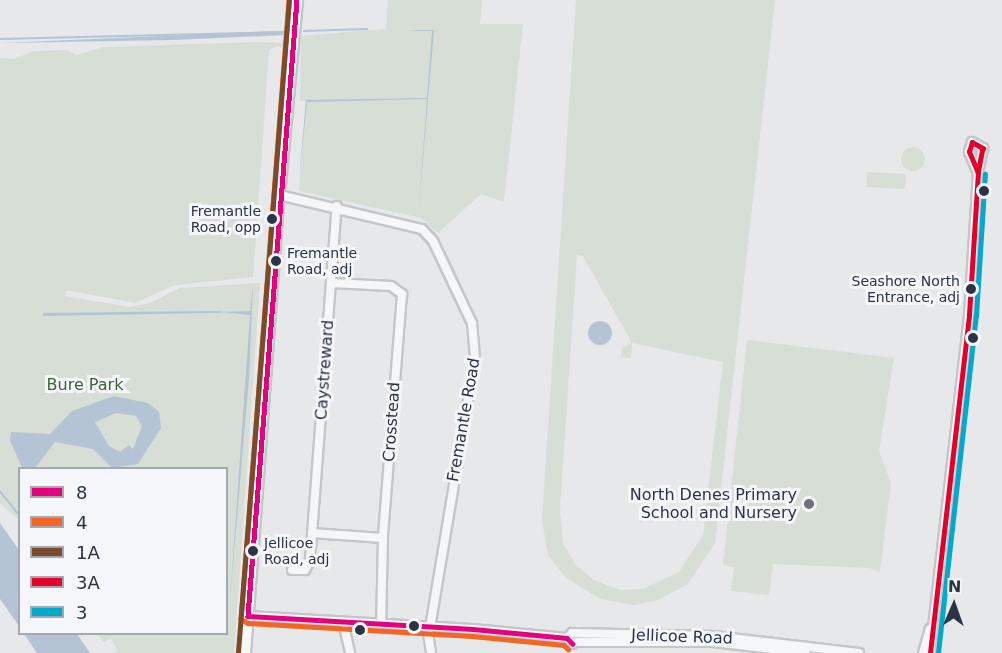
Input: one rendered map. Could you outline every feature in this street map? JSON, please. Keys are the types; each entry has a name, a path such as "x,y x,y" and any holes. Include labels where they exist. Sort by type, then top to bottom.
{"main road":[{"path":"245,653 279,195 297,0"}],"street":[{"path":"930,653 930,629 959,424 981,145 972,142 969,152 978,173"},
{"name":"Fremantle Road","path":"279,195 411,224 428,234 475,333 475,359 429,627 431,653"},
{"name":"Caystreward","path":"292,570 309,566 337,207"},
{"name":"Crosstead","path":"331,283 392,286 402,294 383,538 381,624"},
{"path":"312,533 383,538"},
{"name":"Jellicoe Road","path":"248,616 429,627 574,642 713,639 859,653"},
{"path":"343,622 350,653"},
{"path":"923,653 930,629"},
{"name":"Jellicoe Road","path":"729,640 805,653"}],"green space":[{"path":"388,0 482,0 480,24 523,24 504,202 481,194 438,233 421,218 299,191 306,101 300,101 301,36 386,29"},
{"path":"576,0 775,0 715,543 688,584 658,600 633,605 601,599 566,578 548,555 542,520","holes":["577,255 583,256 632,343 723,362 703,535 679,572 643,589 620,590 594,580 575,564 563,543 560,509"]},
{"name":"Bure Park","path":"284,43 283,47 274,47 269,51 253,277 175,285 135,303 66,290 65,296 129,307 150,303 179,288 260,283 234,653 113,653 117,650 111,639 103,642 99,635 228,635 228,467 18,467 18,519 0,503 0,58 15,59 33,51 67,50 77,55 103,47"},
{"path":"913,147 921,151 925,159 921,167 913,171 905,167 901,159 905,151"},
{"path":"867,172 906,174 905,189 866,187"},
{"name":"North Denes Primary School and Nursery","path":"747,340 894,358 879,451 891,483 880,572 869,568 773,564 769,595 731,591 734,567 723,565"},
{"path":"632,343 631,358 621,357 622,348"}],"water":[{"path":"432,30 434,30 418,218 427,99 307,102 298,190 306,100 427,98"},
{"path":"280,31 285,35 174,40 0,43"},
{"path":"253,285 249,378 230,600 250,315 221,312 250,311"},
{"path":"212,311 211,313 43,316 43,313"},
{"path":"600,321 609,324 612,333 609,342 600,345 591,342 588,333 591,324"},
{"path":"114,396 148,403 159,412 161,428 138,464 111,467 93,449 55,442 36,467 22,467 10,441 11,432 50,434 72,411","holes":["116,413 136,416 142,426 133,449 129,445 120,452 109,446 95,422"]},
{"path":"0,523 18,549 18,625 0,599"},
{"path":"25,635 78,635 90,653 37,653"}],"waterway":[{"path":"304,31 367,29"},
{"path":"0,39 284,32"},
{"path":"210,312 220,312"},
{"path":"248,367 248,377"},
{"path":"245,406 246,384"},
{"path":"0,491 18,514"}],"transit line":[{"name":"4","path":"289,0 241,619 248,623 472,636 564,645 568,649"},
{"name":"1A","path":"238,652 289,0"},
{"name":"8","path":"297,0 248,616 473,629 567,638 573,644"},
{"name":"3A","path":"972,142 983,148 978,173 969,152 972,142"},
{"name":"3A","path":"930,653 969,315 978,173"},
{"name":"3","path":"938,653 976,316 985,174"}],"place":[{"name":"Fremantle Road, opp","path":"272,219"},
{"name":"Fremantle Road, adj","path":"276,261"},
{"name":"Seashore North Entrance, adj","path":"971,289"},
{"name":"North Denes Primary School and Nursery","path":"809,504"},
{"name":"Jellicoe Road, adj","path":"253,551"}]}
